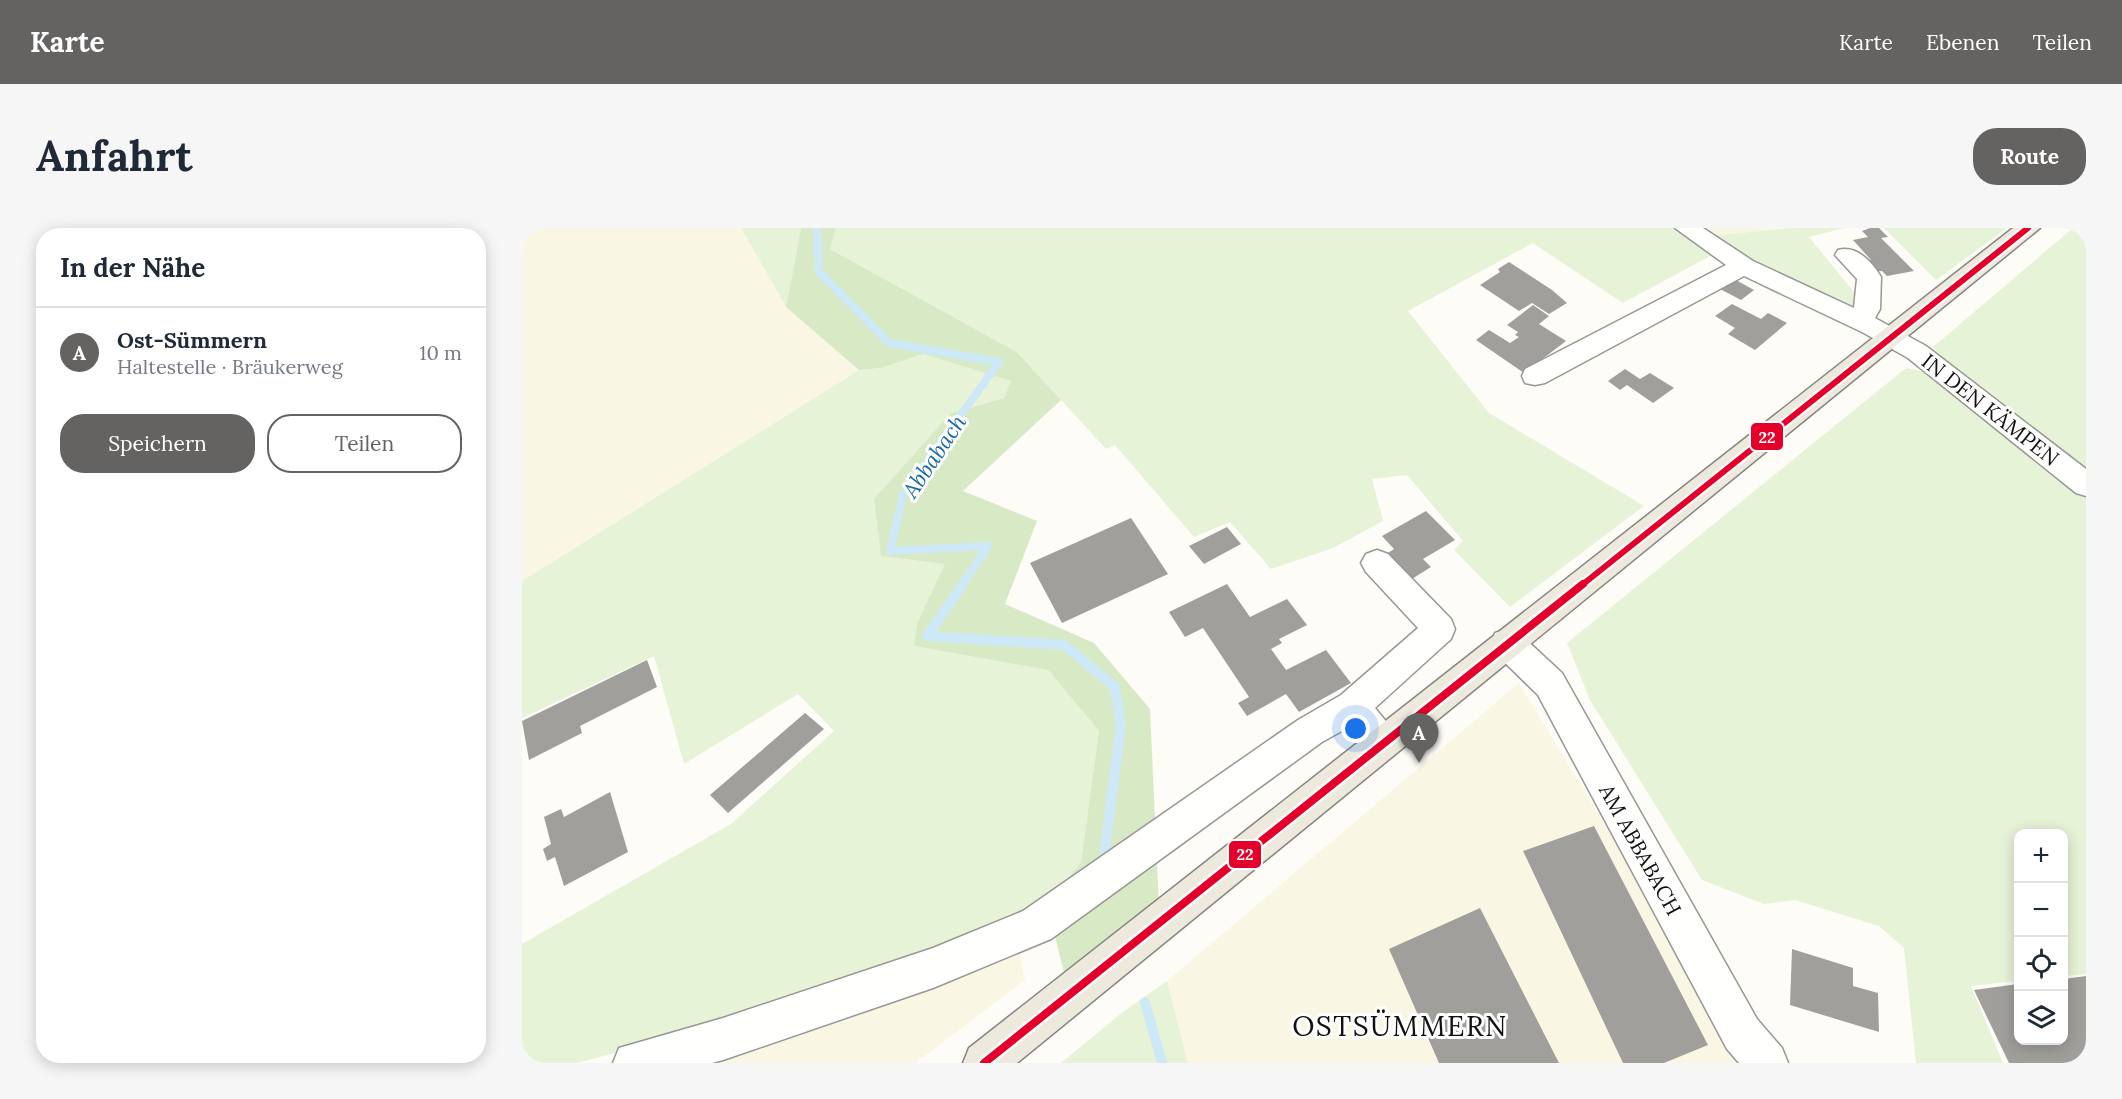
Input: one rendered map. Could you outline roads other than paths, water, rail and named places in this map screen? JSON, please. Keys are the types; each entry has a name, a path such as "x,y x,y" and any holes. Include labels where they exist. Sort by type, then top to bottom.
{"main road":[{"path":"984,1063 1382,742 2028,228"}],"street":[{"name":"IN DEN KÄMPEN","path":"1687,228 1744,266 1892,337 1917,352 2086,484"},
{"path":"1847,255 1869,277 1867,309 1860,322"},
{"path":"1535,376 1744,266"},
{"path":"634,1063 723,1038 933,968 1037,925 1310,731 1353,706 1439,630 1377,563"},
{"name":"AM ABBABACH","path":"1507,643 1550,684 1742,1034 1767,1063"},
{"path":"1353,706 1382,742"}],"waterway":[{"name":"Abbabach","path":"817,228 819,272 889,343 999,362 903,495 890,551 988,546 962,585"},
{"name":"Abbabach","path":"963,584 927,636 1064,645 1115,687 1121,725 1103,863"},
{"name":"Abbabach","path":"1145,1002 1162,1063"}],"place":[{"name":"Ost-Sümmern","path":"1419,763"}],"district":[{"name":"OSTSÜMMERN","path":"1400,1026"}]}
